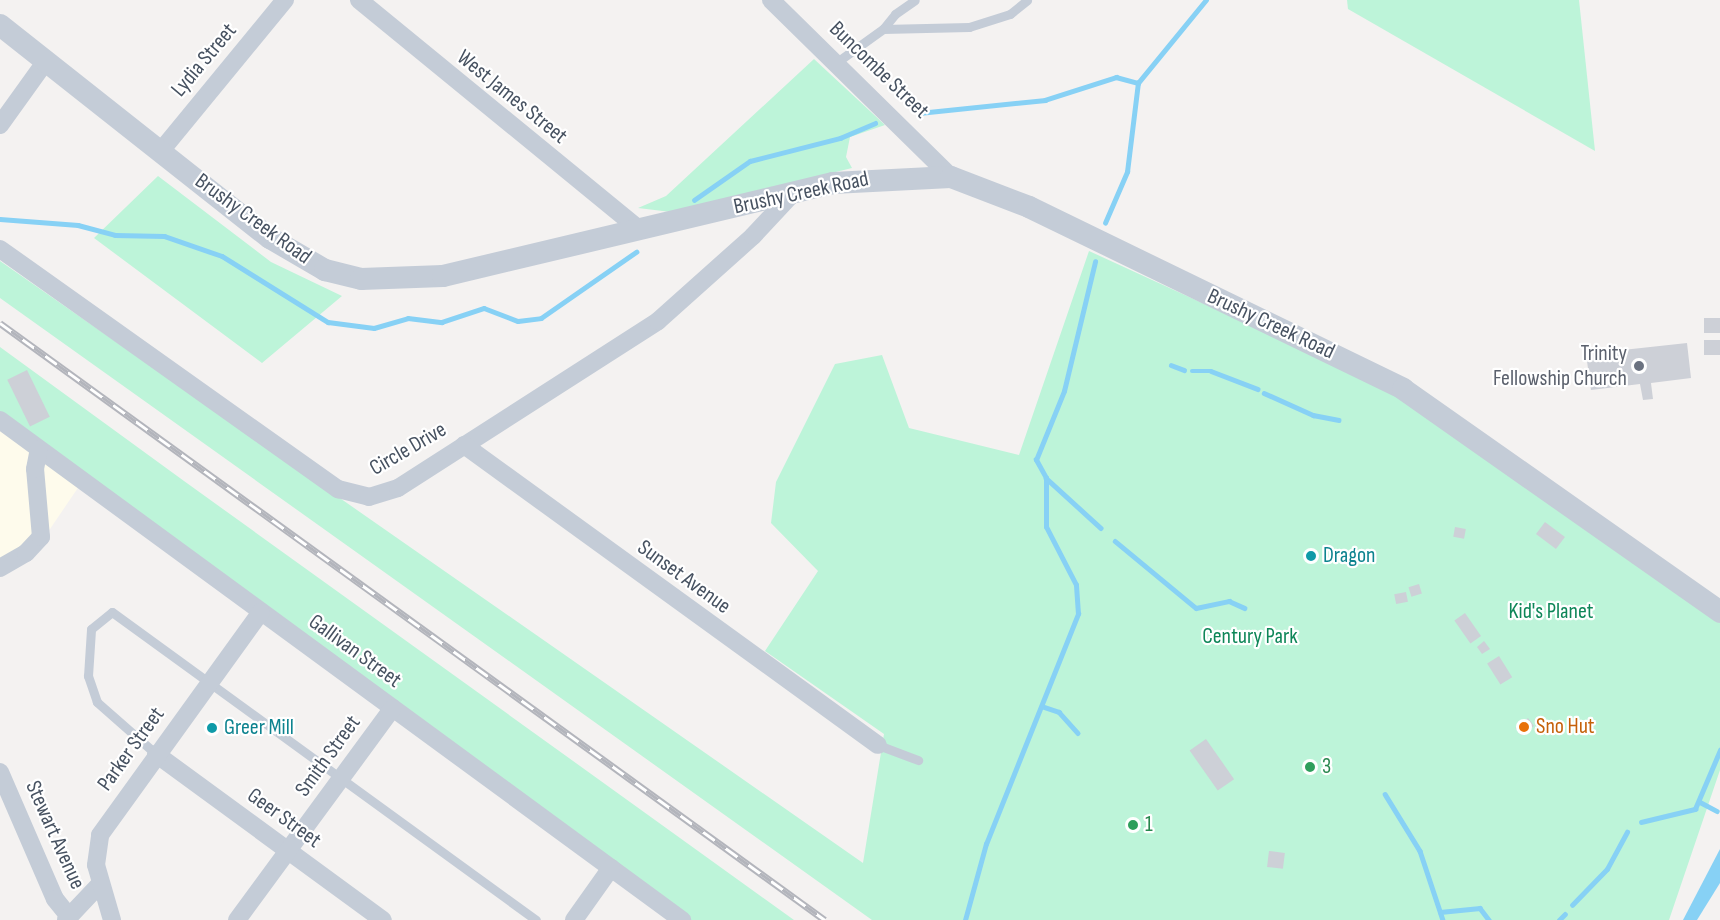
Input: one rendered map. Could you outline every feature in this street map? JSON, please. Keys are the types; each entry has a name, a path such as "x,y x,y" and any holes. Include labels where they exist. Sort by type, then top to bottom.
{"street":[{"name":"Lydia Street","path":"160,152 285,0"},
{"name":"West James Street","path":"359,0 638,228"},
{"name":"Buncombe Street","path":"771,0 837,62 951,177"},
{"name":"Brushy Creek Road","path":"0,25 270,238 325,270 361,279 443,276 794,192 872,178 951,177 1029,207 1403,389 1720,612"},
{"path":"0,125 46,61"},
{"name":"Circle Drive","path":"0,249 349,494 386,494 658,321 753,236 794,192"},
{"name":"Gallivan Street","path":"0,420 682,920"},
{"name":"Sunset Avenue","path":"464,445 878,745"},
{"path":"0,568 26,553 41,537 35,469 39,449"},
{"name":"Parker Street","path":"112,920 100,884 95,857 99,835 261,612"},
{"name":"Smith Street","path":"237,920 393,708"},
{"name":"Geer Street","path":"156,754 383,920"},
{"name":"Stewart Avenue","path":"0,772 55,899 67,918"},
{"path":"574,920 611,868"},
{"path":"67,918 100,884"}],"lane":[{"path":"837,62 884,29 895,14 915,0"},
{"path":"884,29 969,27 1010,14 1027,0"},
{"path":"156,754 97,702 88,676 91,629 112,612 536,920"},
{"path":"878,745 918,760"}],"shaded area":[{"path":"0,412 86,476 50,529 21,550 0,558"}],"green space":[{"path":"1347,0 1579,0 1595,151 1348,9"},
{"path":"814,59 885,125 850,137 846,157 852,168 671,212 638,208 666,196"},
{"path":"158,176 271,262 342,296 262,363 94,238"},
{"name":"Century Park","path":"1089,251 1377,383 1468,441 1720,623 1720,770 1669,920 872,920 0,298 0,261 863,863 884,734 765,651 818,571 771,523 776,482 835,364 882,355 909,428 1019,455"},
{"path":"0,347 794,920 682,920 0,412"}],"water":[{"path":"1720,849 1720,883 1697,920 1683,920"}],"building":[{"path":"1704,318 1720,318 1720,333 1704,333"},
{"path":"1704,340 1720,340 1720,355 1704,355"},
{"name":"Trinity Fellowship Church","path":"1687,343 1691,378 1651,383 1653,399 1643,400 1640,384 1591,390 1586,354"},
{"path":"27,370 50,417 30,426 7,380"},
{"path":"1545,522 1565,537 1556,549 1536,534"},
{"path":"1455,527 1466,529 1464,539 1453,537"},
{"path":"1419,584 1422,594 1411,597 1408,587"},
{"path":"1406,592 1408,602 1396,604 1394,594"},
{"path":"1465,613 1481,636 1470,643 1454,620"},
{"path":"1484,641 1490,649 1482,654 1477,647"},
{"path":"1499,656 1512,677 1500,685 1487,663"},
{"name":"Sno Hut","path":"1528,718 1534,726 1521,736 1515,728"},
{"path":"1206,739 1234,779 1218,791 1190,750"},
{"path":"1269,851 1285,853 1283,869 1267,867"}],"waterway":[{"path":"1105,223 1127,172 1138,83 1206,0"},
{"path":"919,113 1045,100 1116,77 1138,83"},
{"path":"694,200 750,161 840,138 875,123"},
{"path":"0,219 78,225 115,235 164,236 222,256 328,322 374,328 408,318 442,322 484,308 518,321 541,318 636,252"},
{"path":"965,920 986,844 1078,614 1076,585 1046,527 1046,478 1036,460 1064,391 1095,262"},
{"path":"1171,365 1184,370"},
{"path":"1192,371 1211,371 1258,389"},
{"path":"1264,393 1313,415 1339,420"},
{"path":"1046,478 1101,528"},
{"path":"1115,541 1196,608 1229,601 1245,608"},
{"path":"1044,707 1059,712 1078,733"},
{"path":"1641,822 1695,809 1720,750"},
{"path":"1385,794 1420,851 1443,920"},
{"path":"1700,802 1717,811"},
{"path":"1572,905 1607,869 1627,832"},
{"path":"1440,912 1480,908 1489,920"},
{"path":"1559,920 1565,914"}],"railway":[{"path":"0,323 825,920"}],"place":[{"name":"Trinity Fellowship Church","path":"1639,366"},
{"name":"Dragon","path":"1311,556"},
{"name":"Sno Hut","path":"1524,727"},
{"name":"Greer Mill","path":"212,728"},
{"name":"3","path":"1310,767"},
{"name":"1","path":"1133,825"}],"park label":[{"name":"Kid's Planet","path":"1551,612"}]}
